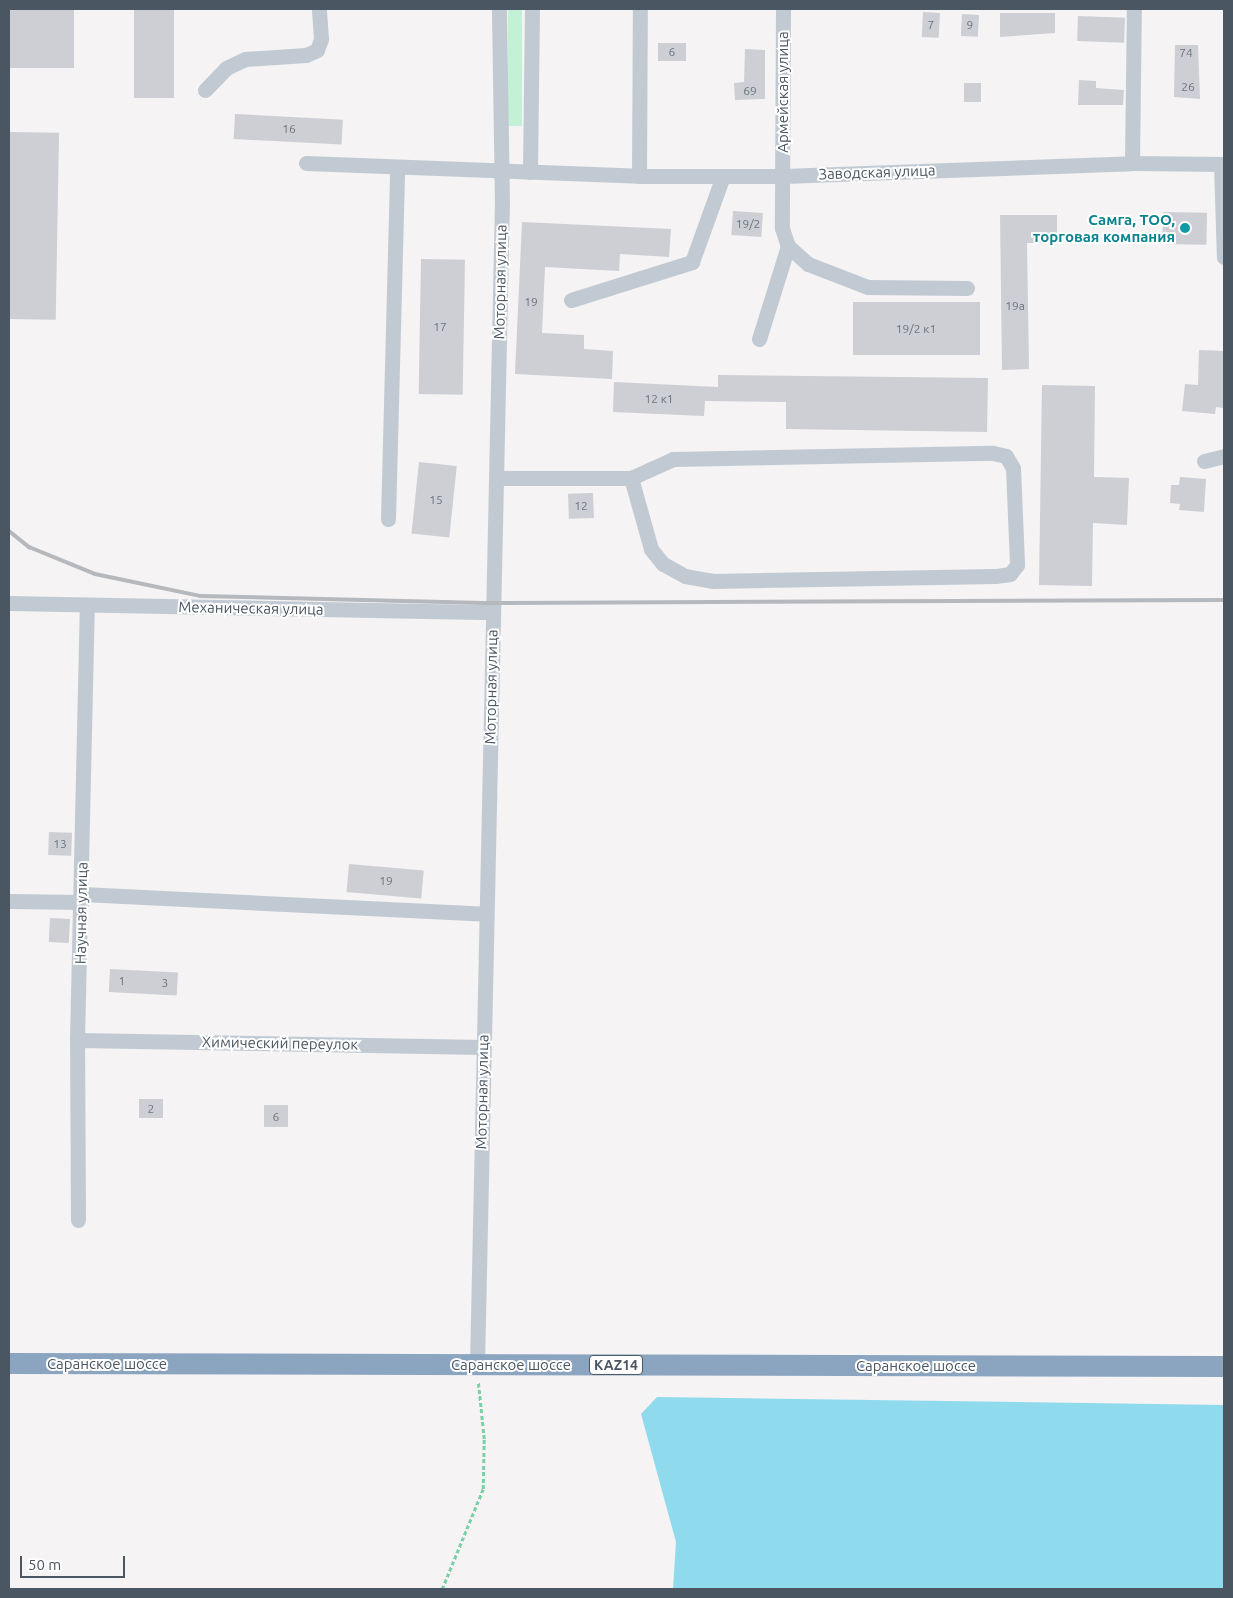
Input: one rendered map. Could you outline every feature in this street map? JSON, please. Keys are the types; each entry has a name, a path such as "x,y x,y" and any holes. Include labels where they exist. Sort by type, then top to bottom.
{"highway":[{"name":"Саранское шоссе","path":"9,1363 1224,1366"}],"street":[{"path":"205,90 226,68 245,59 306,55 317,50 321,39 319,9"},
{"name":"Моторная улица","path":"476,1365 497,478 499,9"},
{"path":"530,172 532,9"},
{"path":"639,176 640,9"},
{"name":"Армейская улица","path":"783,9 782,228 788,246"},
{"path":"1132,162 1134,9"},
{"name":"Заводская улица","path":"306,162 639,176 783,176 1132,162 1223,164"},
{"path":"1223,164 1224,257"},
{"path":"388,519 397,167"},
{"path":"571,300 692,262 724,176"},
{"path":"759,339 788,246 808,264 868,287 967,288"},
{"path":"497,478 631,478 673,458 993,453 1006,456 1013,468 1017,564 1010,574 995,576 713,581 685,576 663,564 651,549 631,478"},
{"path":"1204,461 1224,456"},
{"name":"Механическая улица","path":"9,603 87,606 493,612"},
{"name":"Научная улица","path":"78,1220 77,1040 82,898 87,606"},
{"path":"9,901 82,898 486,914"},
{"name":"Химический переулок","path":"77,1040 483,1047"}],"path":[{"path":"442,1589 483,1489 484,1440 476,1365"}],"green space":[{"path":"508,9 522,9 522,126 508,126"}],"water":[{"path":"657,1397 1224,1405 1224,1589 673,1589 676,1542 641,1414"}],"building":[{"path":"9,9 74,9 74,68 9,68"},
{"path":"134,9 174,9 174,98 134,98"},
{"path":"923,12 940,13 939,38 922,37"},
{"path":"1000,13 1055,13 1055,33 1000,37"},
{"path":"962,14 979,15 978,37 961,36"},
{"path":"1078,16 1125,18 1124,43 1077,41"},
{"path":"658,43 686,43 686,61 658,61"},
{"path":"1175,45 1198,45 1200,99 1174,97"},
{"path":"745,49 765,50 765,99 735,100 734,83 744,82"},
{"path":"1079,80 1096,81 1096,88 1124,90 1123,105 1078,105"},
{"path":"964,83 981,83 981,102 964,102"},
{"path":"235,114 343,120 342,145 234,139"},
{"path":"9,132 59,133 56,320 9,319"},
{"path":"733,211 763,213 761,237 731,235"},
{"name":"Самга, ТОО, торговая компания","path":"1163,212 1207,213 1206,245 1162,244"},
{"path":"1000,215 1057,215 1057,243 1027,243 1029,369 1002,370"},
{"path":"522,222 671,229 669,257 620,254 619,271 545,267 542,333 584,335 584,349 613,351 612,379 515,374"},
{"path":"421,259 465,260 463,395 419,394"},
{"path":"853,302 980,302 980,355 853,355"},
{"path":"1199,350 1224,351 1224,408 1216,407 1215,414 1182,411 1185,384 1198,385"},
{"path":"718,375 988,378 987,432 786,429 786,402 705,401 704,416 613,412 614,382 718,387"},
{"path":"1042,385 1095,386 1094,477 1129,478 1127,525 1093,523 1092,586 1039,585"},
{"path":"419,462 457,466 449,538 411,534"},
{"path":"1180,477 1206,479 1204,512 1179,510 1180,504 1170,503 1171,485 1179,485"},
{"path":"593,493 594,518 569,519 568,494"},
{"path":"49,832 72,833 71,856 48,855"},
{"path":"349,864 424,871 421,898 347,892"},
{"path":"50,918 70,919 69,943 49,942"},
{"path":"110,969 178,973 177,996 109,992"},
{"path":"139,1099 163,1099 163,1118 139,1118"},
{"path":"264,1105 288,1105 288,1127 264,1127"}],"railway":[{"path":"9,531 29,547 95,574 200,596 493,603 1224,600"}],"place":[{"name":"Самга, ТОО, торговая компания","path":"1185,228"}]}
